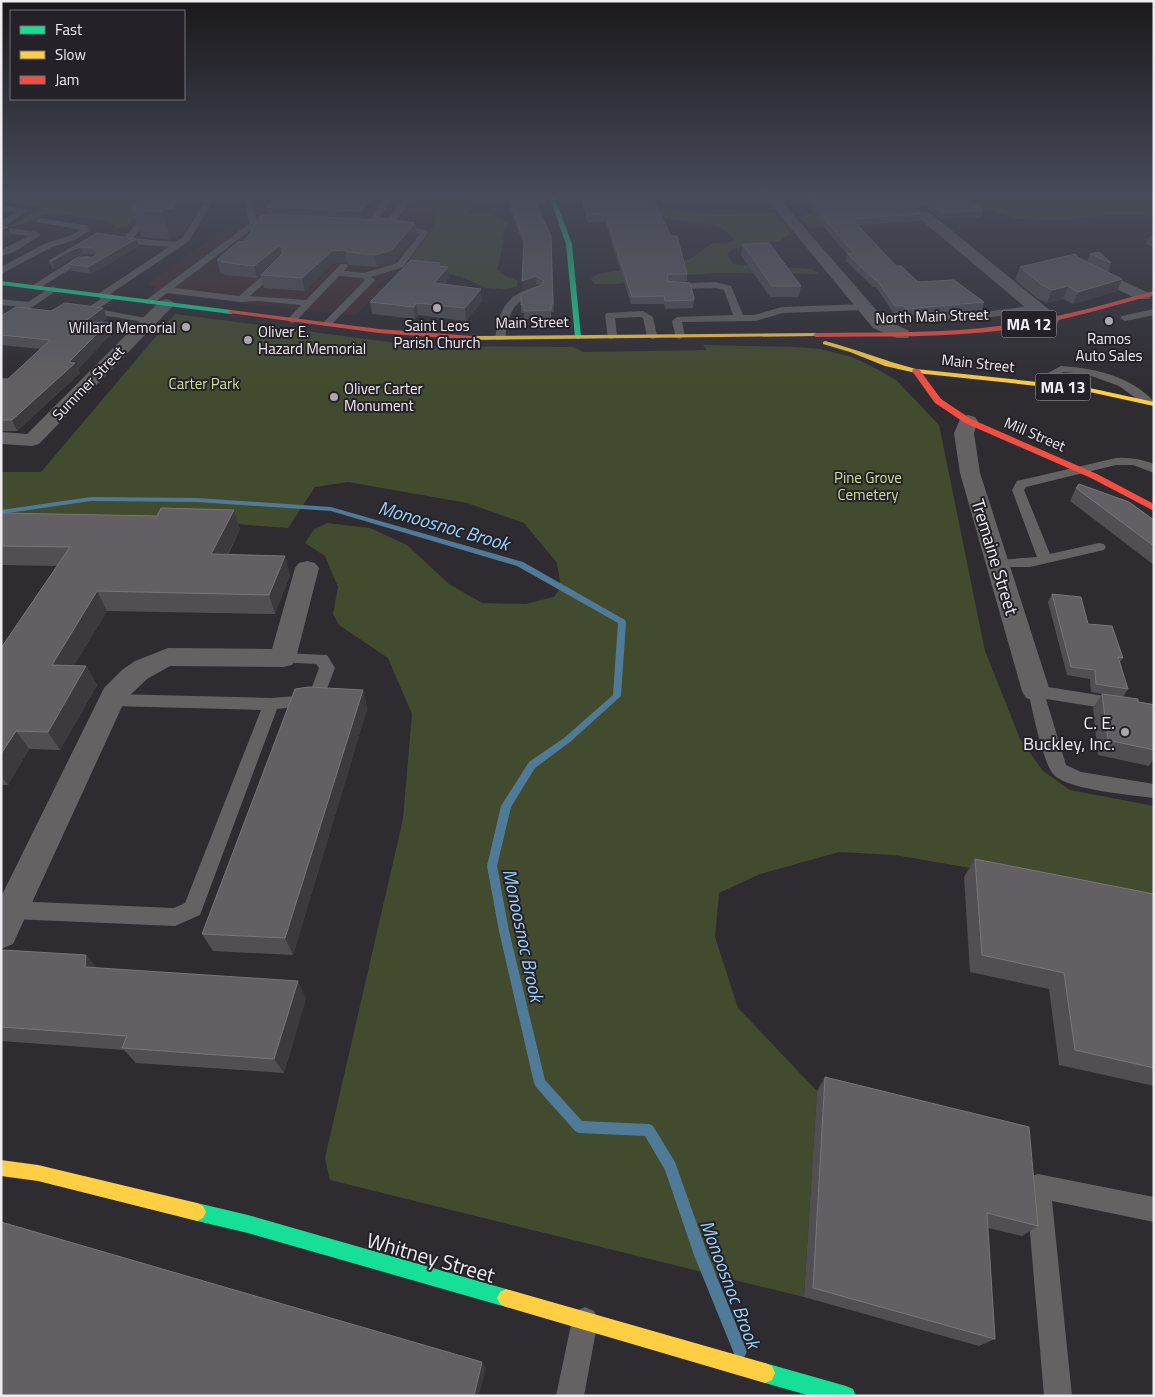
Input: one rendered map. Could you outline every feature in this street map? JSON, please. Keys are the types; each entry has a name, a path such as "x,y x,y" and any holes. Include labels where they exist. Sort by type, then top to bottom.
{"main road":[{"path":"571,261 578,337"},
{"name":"Main Street","path":"1,283 105,296 160,298 292,320 438,337 766,335"},
{"name":"North Main Street","path":"902,334 1011,327 1051,320 1150,296"},
{"path":"902,334 912,347"},
{"path":"766,335 841,346 888,364 916,372 923,366 922,359"},
{"name":"North Main Street","path":"766,335 882,339"},
{"name":"MA 13","path":"882,339 894,360 916,372"},
{"name":"Main Street","path":"916,372 971,376 1085,389 1151,403"},
{"name":"Mill Street","path":"916,372 938,401 968,421 1081,470 1154,508"},
{"name":"Whitney Street","path":"1,1168 38,1173 248,1224 845,1395"}],"street":[{"path":"826,261 865,307 882,339 902,334"},
{"path":"980,261 1051,320"},
{"path":"1080,266 1150,296"},
{"name":"Summer Street","path":"1,438 32,440 148,321 160,298"},
{"name":"Tremaine Street","path":"968,421 964,433 965,451 970,473 1036,691"},
{"path":"7,921 112,700 129,677 150,663 168,657 283,658 307,568"}],"lane":[{"path":"1,271 19,261"},
{"path":"35,287 79,261"},
{"path":"148,321 95,313 92,310 105,296 155,261"},
{"path":"160,298 207,261"},
{"path":"364,276 400,265 403,261"},
{"path":"241,299 281,263"},
{"path":"292,320 346,264"},
{"path":"328,324 370,280 369,277 337,273"},
{"path":"672,286 729,290 730,318"},
{"path":"500,338 505,315 510,303 515,298 537,288"},
{"path":"1,325 53,289"},
{"path":"160,298 258,298 308,303"},
{"path":"1,302 30,305"},
{"path":"721,305 730,318"},
{"path":"706,306 710,319"},
{"path":"680,336 678,320 760,317 770,312 782,310 865,307"},
{"path":"948,332 937,317 992,314 1036,308"},
{"path":"1125,318 1154,312"},
{"path":"612,336 610,315 627,314 647,316 652,336"},
{"path":"760,317 766,335"},
{"path":"1047,385 1050,376 1061,369 1088,371 1123,384 1151,403"},
{"path":"1045,559 1018,490 1019,485 1109,461 1128,461 1144,464 1154,469"},
{"path":"998,564 1020,564 1099,547"},
{"path":"112,700 271,704 315,700 327,668 321,659 283,658"},
{"path":"1154,710 1036,691 1055,761 1060,770 1078,779 1154,791"},
{"path":"7,921 175,917 193,909 271,704"},
{"path":"1058,1396 1038,1186 1154,1210"},
{"path":"570,1396 584,1320"}],"shaded area":[{"path":"179,261 409,261 385,282 378,284 376,288 383,289 355,316 150,292 156,287 147,284"}],"green space":[{"path":"409,261 500,261 497,269 504,275 518,281 517,287 503,289 486,288 459,276 409,268 406,265"},
{"path":"677,261 732,261 734,264 812,269 819,274 716,273 669,276 618,284 594,284 591,279 598,274"},
{"path":"175,314 419,346 574,347 583,352 707,350 703,345 820,349 852,357 897,381 939,425 985,651 1020,739 1043,771 1070,790 1154,806 1154,900 895,855 839,852 760,874 719,893 715,937 738,1008 817,1091 804,1297 330,1180 325,1158 403,819 412,714 388,658 339,625 333,614 338,587 325,556 305,543 314,529 327,523 370,528 407,545 449,584 482,603 526,604 554,597 561,587 557,563 524,523 467,503 348,482 315,487 288,528 208,522 1,524 1,472 41,472"}],"building":[{"path":"72,261 98,261 88,267 68,264"},
{"path":"223,261 260,261 254,266 221,262"},
{"path":"275,261 321,261 302,278 261,275"},
{"path":"410,261 440,263 438,266 448,267 434,283 481,289 465,308 416,303 414,307 370,302"},
{"path":"523,261 552,261 553,304 551,304 551,310 524,311 524,305 521,305 521,295 541,285 544,281 536,276 522,281"},
{"path":"620,261 684,261 687,274 668,274 667,281 690,283 694,300 665,301 664,296 632,297"},
{"path":"755,261 783,261 801,286 772,286"},
{"path":"855,261 892,261 896,266 901,266 918,282 954,280 984,302 906,309 904,306 895,306 877,280"},
{"path":"1045,261 1086,261 1122,279 1078,292 1068,286 1052,290 1042,285 1020,267"},
{"path":"65,303 103,308 84,322 108,323 69,362 75,363 12,420 1,420 1,379 8,379 50,340 1,335 1,316 16,307 51,311"},
{"path":"1079,484 1129,502 1154,520 1154,546 1076,488"},
{"path":"161,508 234,510 211,554 285,556 269,595 97,591 52,665 86,666 48,732 16,731 1,754 1,648 70,547 1,546 1,513 157,516"},
{"path":"1052,594 1081,597 1088,624 1112,626 1123,658 1118,657 1128,689 1096,684 1095,670 1071,667"},
{"path":"309,687 363,690 285,938 202,934 295,689"},
{"path":"1102,694 1138,699 1138,702 1154,705 1154,750 1108,740"},
{"path":"975,859 1154,894 1154,1068 1075,1050 1064,973 982,955"},
{"path":"3,950 86,955 85,967 298,981 274,1059 122,1048 127,1036 1,1027 1,953"},
{"path":"825,1077 1029,1127 1038,1226 987,1213 995,1339 813,1288"},
{"path":"1,1222 482,1362 474,1396 1,1396"}],"waterway":[{"name":"Monoosnoc Brook","path":"1,512 91,499 197,500 331,509 520,564 622,622 617,696 567,740 532,765 506,806 492,866 504,931 540,1083 579,1127 649,1130 670,1167 701,1255 740,1351"}],"traffic: fast":[{"path":"571,261 578,337"},
{"path":"1,283 231,312"},
{"path":"197,1212 248,1224 506,1298"},
{"path":"765,1373 846,1396"}],"traffic: slow":[{"path":"472,338 816,335"},
{"path":"825,343 853,350 888,364 916,371 1085,389 1154,404"},
{"path":"1,1168 38,1173 197,1212"},
{"path":"506,1298 765,1373"}],"traffic: jam":[{"path":"816,335 942,333 1005,328 1070,315 1154,293"},
{"path":"231,312 379,331 472,338"},
{"path":"916,371 938,401 968,421 1094,476 1154,508"}],"place":[{"name":"Saint Leos Parish Church","path":"437,308"},
{"name":"Ramos Auto Sales","path":"1109,321"},
{"name":"Willard Memorial","path":"186,327"},
{"name":"Oliver E. Hazard Memorial","path":"248,340"},
{"name":"Oliver Carter Monument","path":"334,397"},
{"name":"C. E. Buckley, Inc.","path":"1125,732"}],"park label":[{"name":"Carter Park","path":"204,383"},
{"name":"Pine Grove Cemetery","path":"868,486"}]}
